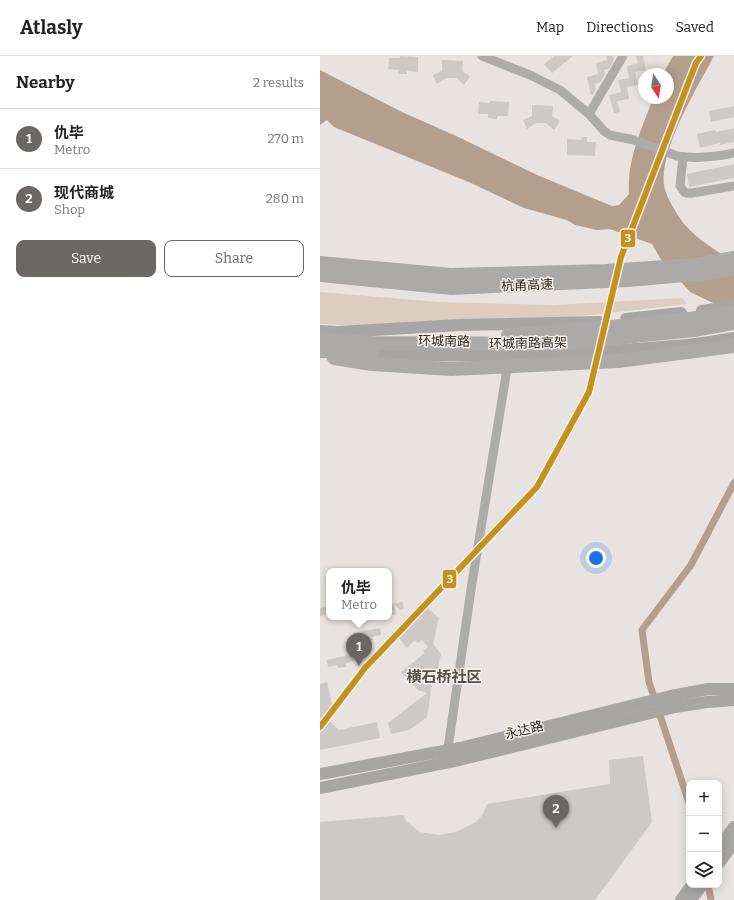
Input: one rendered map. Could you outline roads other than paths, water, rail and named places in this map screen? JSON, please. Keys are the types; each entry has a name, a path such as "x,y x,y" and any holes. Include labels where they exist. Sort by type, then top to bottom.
{"highway":[{"name":"杭甬高速","path":"320,264 451,275 606,271 696,265 734,258"},
{"name":"杭甬高速","path":"320,275 452,288 628,280 734,269"},
{"path":"372,343 419,339 563,332 734,313"},
{"name":"环城南路高架","path":"320,339 372,343 554,344 694,330 734,323"},
{"name":"环城南路高架","path":"320,350 461,353 580,349 649,344 734,331"},
{"path":"320,356 372,364 451,369 618,361 734,346"}],"main road":[{"name":"环城南路","path":"320,331 338,332 460,325 595,322 734,306"},
{"name":"环城南路","path":"320,350 451,356 509,355 675,346 734,338"},
{"name":"永达路","path":"320,788 446,763 673,702 708,689 734,689"},
{"name":"永达路","path":"673,702 734,700"},
{"name":"永达路","path":"320,774 448,750 640,710"},
{"path":"722,844 734,827"},
{"path":"722,859 734,843"},
{"path":"681,900 690,888"},
{"path":"691,900 700,888"}],"street":[{"path":"482,56 530,75 560,90 589,114 604,131 610,135 634,140 680,157 691,158 734,153"},
{"path":"589,114 624,56"},
{"path":"680,157 680,186 685,193 734,186"},
{"path":"446,763 472,583 515,324"}],"waterway":[{"path":"686,794 649,682 642,630 691,565 734,483"},
{"path":"709,888 711,900"}],"place":[{"name":"仇毕","path":"359,666"},
{"name":"现代商城","path":"556,828"}],"district":[{"name":"横石桥社区","path":"444,677"}]}
